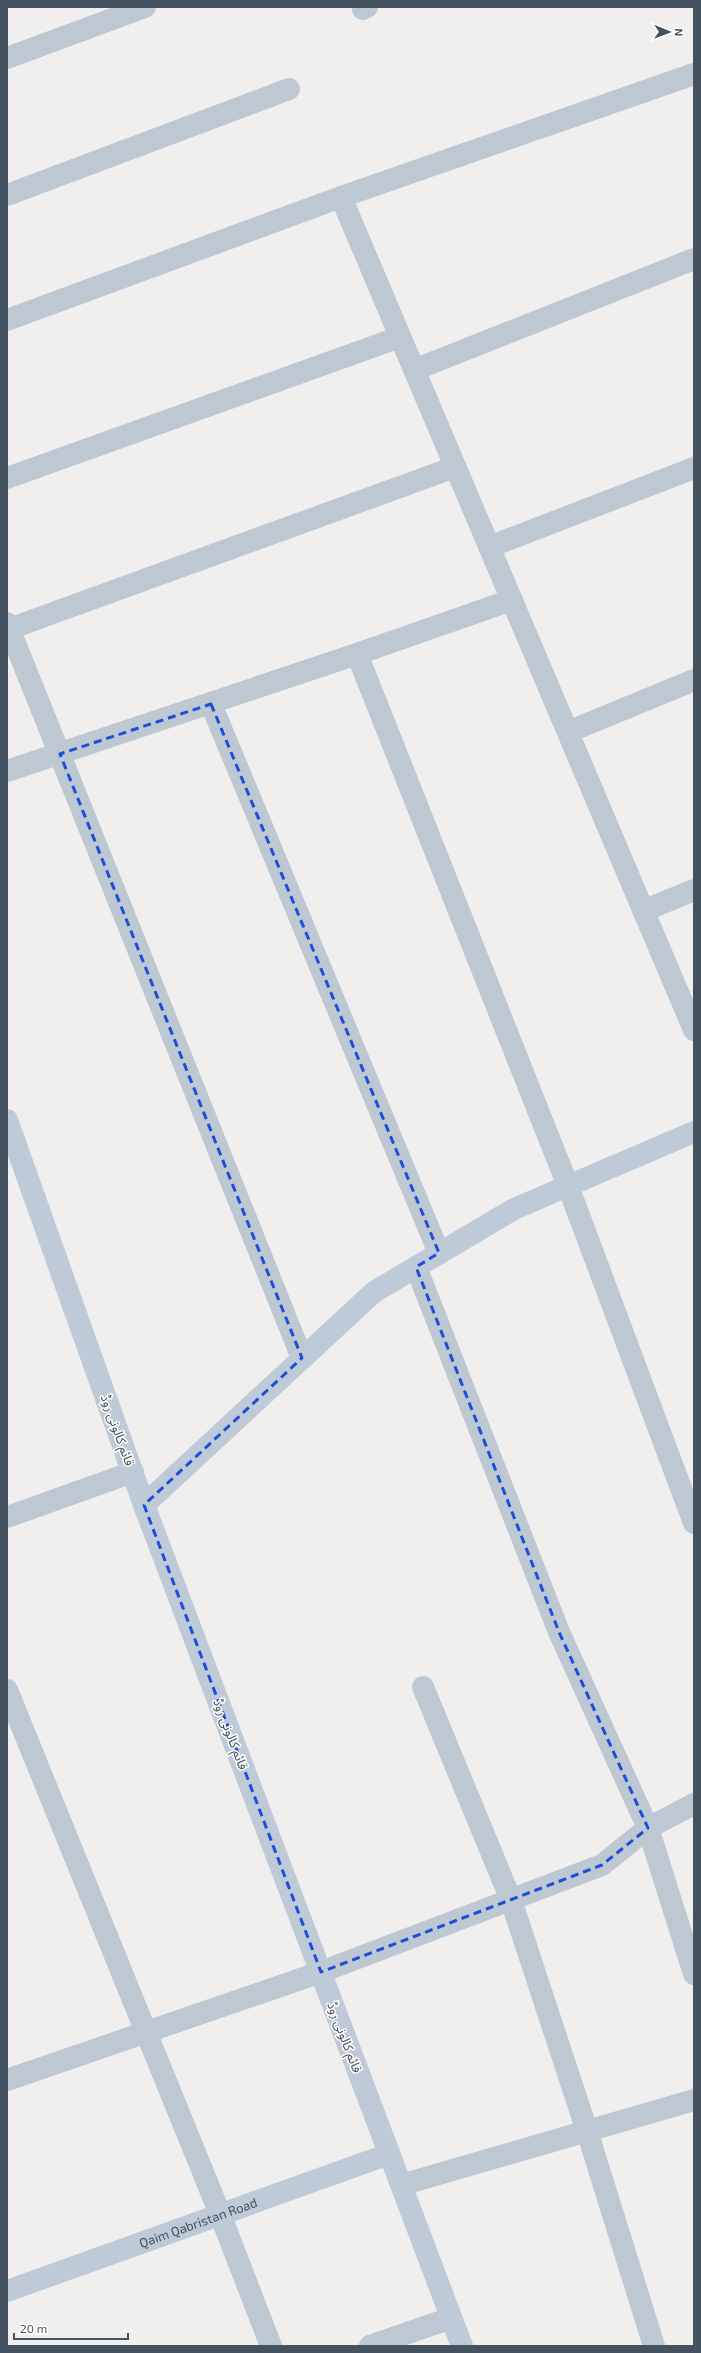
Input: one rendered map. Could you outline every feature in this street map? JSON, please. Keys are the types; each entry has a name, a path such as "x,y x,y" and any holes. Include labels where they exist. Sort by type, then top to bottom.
{"street":[{"path":"7,58 144,7"},
{"path":"7,320 341,197 694,74"},
{"path":"7,195 289,89"},
{"path":"341,197 694,1030"},
{"path":"414,370 694,259"},
{"path":"7,478 400,337"},
{"path":"302,1358 8,626 455,467"},
{"path":"489,547 694,468"},
{"path":"7,772 211,704 512,600"},
{"path":"357,654 568,1186 694,1523"},
{"path":"568,732 694,680"},
{"path":"211,704 439,1253"},
{"path":"643,911 694,890"},
{"name":"قائم کالونی روڈ","path":"7,1120 144,1505 462,2346"},
{"path":"144,1505 374,1292 514,1209 694,1132"},
{"path":"416,1267 559,1632 648,1828 694,1974"},
{"path":"7,1517 133,1472"},
{"path":"423,1687 510,1900 587,2131 654,2346"},
{"path":"7,1690 220,2214 271,2346"},
{"path":"7,2080 320,1972 602,1865 648,1828 694,1804"},
{"path":"401,2185 694,2100"},
{"name":"Qaim Qabristan Road","path":"7,2291 389,2154"},
{"path":"370,2346 451,2318"}],"highlighted area":[{"path":"211,704 439,1253 416,1267 559,1632 648,1828 602,1865 321,1972 144,1505 302,1358 60,754"}]}
